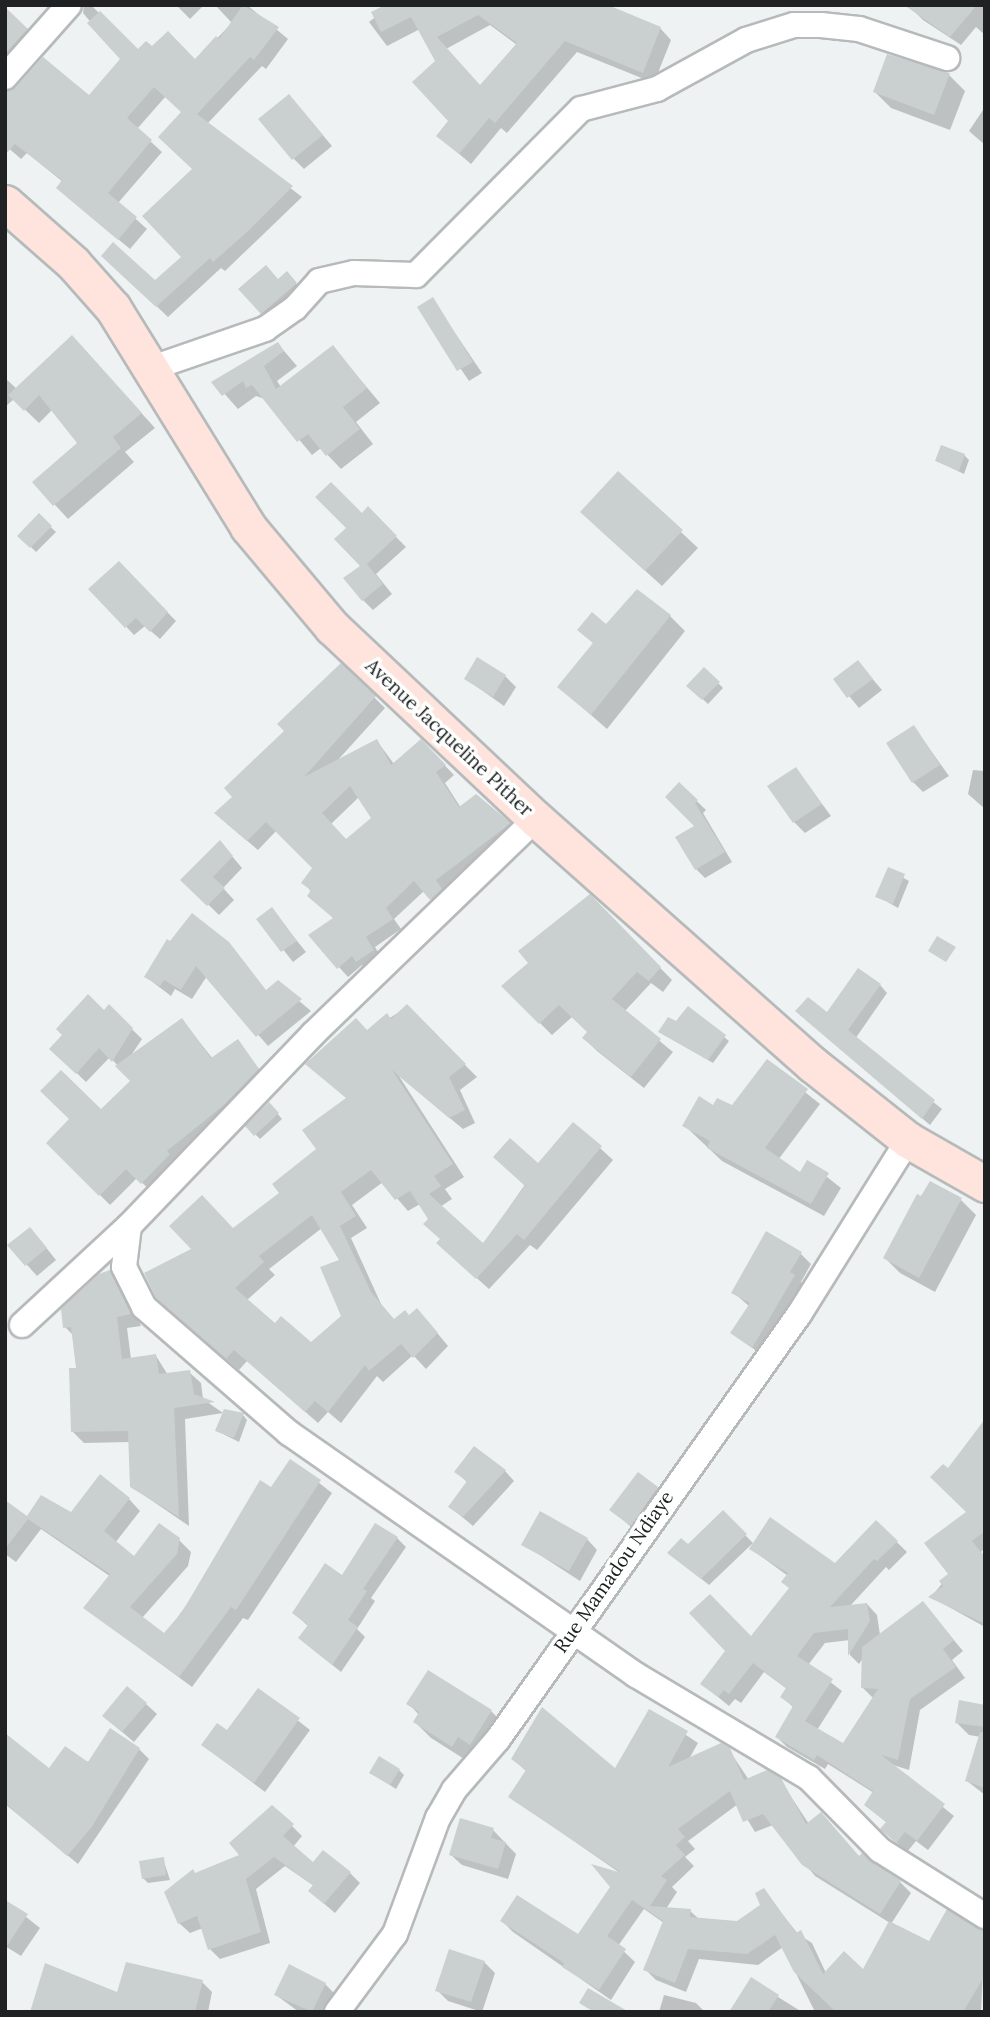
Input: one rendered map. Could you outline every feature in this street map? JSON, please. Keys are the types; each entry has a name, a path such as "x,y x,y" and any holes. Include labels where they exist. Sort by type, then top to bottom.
{"street":[{"path":"5,77 69,5"},
{"path":"152,368 265,329 295,308 319,281 355,273 416,275 581,109 657,89 746,40 794,26 821,25 859,29 947,58"},
{"name":"Avenue Jacqueline Pither","path":"5,203 95,287 152,368 248,527 299,592 536,819 764,1023 908,1140 985,1184"},
{"path":"22,1325 130,1226 313,1034 536,819"},
{"name":"Rue Mamadou Ndiaye","path":"337,2012 395,1934 438,1818 454,1790 498,1739 572,1630 800,1313 908,1140"},
{"path":"130,1226 124,1267 144,1307 289,1433 636,1675 809,1778 880,1850 985,1916"}],"building":[{"path":"243,5 279,27 254,60 250,57 197,114 293,186 246,233 213,262 210,258 156,307 101,256 113,242 155,280 181,257 142,216 192,169 158,137 181,112 154,87 127,118 152,140 108,193 137,217 118,240 56,188 62,180 15,144 5,155 5,91 16,87 43,57 89,95 120,59 87,23 100,11 138,49 146,41 152,46 168,31 195,59 216,36 219,39"},
{"path":"385,5 608,5 661,27 643,73 565,41 495,123 489,118 459,154 436,136 448,121 412,82 435,61 411,17 381,32 371,12","holes":["478,15 517,43 480,85 437,37"]},
{"path":"904,5 977,5 950,37"},
{"path":"5,7 28,29 5,54"},
{"path":"887,54 950,73 934,115 873,92"},
{"path":"289,94 323,135 292,160 258,119"},
{"path":"266,265 278,279 287,271 297,283 261,314 238,289"},
{"path":"433,297 473,362 457,371 417,307"},
{"path":"72,335 142,413 113,437 121,448 53,506 32,482 77,443 39,395 24,411 8,395"},
{"path":"278,342 284,351 264,366 276,389 333,345 367,388 343,407 360,429 326,456 308,434 297,442 252,385 246,388 243,381 222,396 211,382"},
{"path":"941,445 965,454 959,471 935,461"},
{"path":"618,471 683,530 645,571 580,512"},
{"path":"331,482 362,513 368,506 397,536 367,564 383,584 362,601 343,578 360,566 334,539 346,528 315,497"},
{"path":"39,513 52,526 30,548 17,536"},
{"path":"119,561 168,612 150,632 136,618 125,628 88,589"},
{"path":"637,589 671,615 591,715 557,687 593,643 577,630 592,612 606,624"},
{"path":"477,657 506,675 493,697 464,679"},
{"path":"858,660 873,679 847,698 833,679"},
{"path":"341,663 376,696 304,777 377,739 391,765 421,739 446,765 436,772 459,807 476,794 511,823 436,880 442,889 430,900 414,881 386,908 393,919 366,937 374,950 356,962 352,956 337,969 308,935 333,918 307,896 311,890 301,883 312,868 266,822 247,841 214,813 232,797 224,788 284,731 277,724","holes":["350,786 371,818 346,839 322,813"]},
{"path":"704,667 720,682 702,700 686,686"},
{"path":"914,725 940,765 912,783 886,743"},
{"path":"796,767 822,804 793,823 767,786"},
{"path":"679,782 698,800 695,803 725,852 695,870 675,837 694,826 665,797"},
{"path":"220,840 233,856 213,877 225,888 207,906 180,880"},
{"path":"888,867 905,874 893,904 875,897"},
{"path":"590,894 661,967 649,981 637,972 612,999 661,1039 631,1077 582,1038 587,1032 559,1005 539,1024 501,986 528,963 518,951"},
{"path":"272,907 297,941 281,952 256,919"},
{"path":"192,913 229,942 266,990 278,980 302,999 256,1037 196,966 181,990 164,980 160,986 144,977 167,939 170,941"},
{"path":"937,936 956,947 946,962 928,951"},
{"path":"858,968 881,984 848,1030 935,1100 922,1119 795,1011 808,997 827,1012"},
{"path":"88,994 104,1010 109,1004 133,1028 112,1062 99,1048 76,1074 49,1049 62,1035 56,1029"},
{"path":"407,1004 466,1064 449,1077 465,1110 449,1118 392,1070 453,1164 434,1176 441,1186 429,1194 483,1243 525,1186 493,1157 510,1138 538,1163 573,1122 602,1146 524,1240 517,1234 476,1279 436,1243 440,1239 423,1224 428,1219 410,1191 395,1200 371,1170 341,1192 356,1216 340,1226 371,1292 394,1319 405,1310 409,1315 417,1308 438,1333 413,1358 401,1344 369,1371 365,1365 328,1412 315,1401 305,1412 234,1350 226,1359 156,1298 144,1273 191,1249 169,1226 202,1195 233,1228 279,1193 272,1184 316,1149 302,1130 346,1098 305,1064 356,1018 367,1030 387,1013 391,1019","holes":["312,1215 339,1260 320,1267 341,1316 311,1342 281,1316 275,1323 235,1288 264,1262 259,1256"]},
{"path":"688,1006 726,1035 708,1060 658,1032 668,1017 676,1021"},
{"path":"182,1018 211,1058 238,1039 259,1069 224,1105 167,1151 170,1154 141,1184 126,1169 99,1196 46,1143 69,1119 40,1091 61,1070 101,1109 130,1081 115,1066"},
{"path":"767,1059 808,1089 765,1148 800,1172 807,1160 829,1173 811,1204 707,1148 710,1141 682,1126 699,1096 713,1105 717,1098 732,1105"},
{"path":"269,1102 279,1113 254,1136 245,1126"},
{"path":"930,1181 962,1198 919,1278 883,1258 917,1194 921,1196"},
{"path":"30,1227 47,1248 25,1266 7,1245"},
{"path":"766,1231 802,1252 790,1272 795,1275 752,1348 730,1333 750,1303 731,1293"},
{"path":"110,1270 131,1314 117,1317 122,1359 156,1354 159,1374 190,1370 194,1394 215,1402 174,1408 179,1517 130,1487 128,1431 71,1432 69,1368 76,1368 71,1327 63,1328 61,1309 99,1274"},
{"path":"224,1409 244,1413 234,1438 215,1431"},
{"path":"985,1419 985,1531 972,1541 985,1557 985,1624 928,1597 943,1586 939,1581 948,1574 924,1543 966,1512 930,1477 943,1464 948,1468"},
{"path":"474,1446 506,1470 463,1517 448,1507 467,1481 454,1472"},
{"path":"290,1459 321,1480 236,1610 231,1607 179,1677 83,1608 110,1574 28,1519 5,1549 5,1500 27,1516 41,1495 71,1512 100,1474 130,1498 104,1531 134,1556 159,1523 180,1538 177,1554 130,1607 164,1633 182,1612 260,1480 271,1487"},
{"path":"638,1472 658,1487 631,1526 609,1510"},
{"path":"723,1510 747,1534 701,1579 667,1553 681,1538 688,1544"},
{"path":"540,1511 588,1538 569,1571 521,1545"},
{"path":"770,1517 835,1563 876,1520 898,1541 877,1561 874,1559 830,1607 867,1603 870,1621 848,1656 848,1629 814,1633 797,1656 833,1679 805,1721 843,1743 878,1689 861,1688 862,1647 923,1601 954,1640 943,1649 956,1667 910,1699 898,1760 881,1755 945,1804 917,1841 905,1832 896,1843 880,1829 886,1822 864,1805 873,1791 817,1755 814,1760 775,1737 793,1706 780,1697 786,1688 753,1663 729,1694 724,1690 718,1697 700,1684 725,1651 689,1613 710,1594 751,1636 789,1588 781,1582 788,1573 749,1549"},
{"path":"375,1523 398,1537 363,1589 367,1591 348,1620 358,1627 332,1665 298,1638 308,1625 292,1613 325,1563 342,1575"},
{"path":"428,1670 492,1710 470,1745 458,1737 452,1747 413,1722 419,1712 406,1704"},
{"path":"127,1686 147,1703 122,1732 102,1716"},
{"path":"258,1688 300,1718 254,1783 201,1745 217,1723 227,1730"},
{"path":"959,1700 985,1705 985,1727 955,1723"},
{"path":"542,1707 615,1768 649,1709 688,1731 668,1767 721,1743 730,1748 744,1780 767,1770 781,1778 806,1824 821,1812 859,1856 862,1853 901,1881 880,1914 802,1865 763,1814 743,1822 730,1791 678,1829 685,1837 676,1845 685,1855 661,1876 667,1880 650,1906 691,1909 690,1917 737,1921 760,1905 755,1893 764,1888 796,1933 801,1930 823,1974 844,1951 863,1969 889,1921 929,1941 947,1909 985,1931 985,1975 963,2012 836,2012 794,1972 775,1935 747,1954 688,1949 675,1983 643,1970 663,1921 632,1900 607,1936 626,1949 599,1990 562,1967 564,1963 500,1921 517,1895 578,1934 610,1887 591,1864 622,1873 508,1797 526,1770 511,1759"},
{"path":"110,1728 140,1748 91,1828 67,1856 5,1803 5,1733 49,1768 65,1746 88,1762"},
{"path":"980,1732 985,1732 985,1788 965,1781"},
{"path":"379,1756 400,1769 390,1785 369,1773"},
{"path":"272,1805 294,1824 283,1836 313,1862 323,1850 351,1872 324,1904 308,1891 313,1885 274,1857 246,1879 261,1932 208,1950 197,1916 178,1924 164,1892 193,1869 195,1873 239,1855 229,1843"},
{"path":"460,1818 494,1828 491,1838 506,1842 498,1869 449,1855"},
{"path":"164,1857 166,1875 142,1879 139,1861"},
{"path":"5,1900 28,1914 5,1949"},
{"path":"449,1949 485,1961 471,2002 435,1991"},
{"path":"126,1962 203,1980 195,2012 30,2012 45,1963 117,1992"},
{"path":"289,1964 326,1983 312,2012 274,1995"},
{"path":"751,1977 779,1995 768,2012 729,2012"},
{"path":"588,1988 629,2012 594,2012 579,2003"}]}
